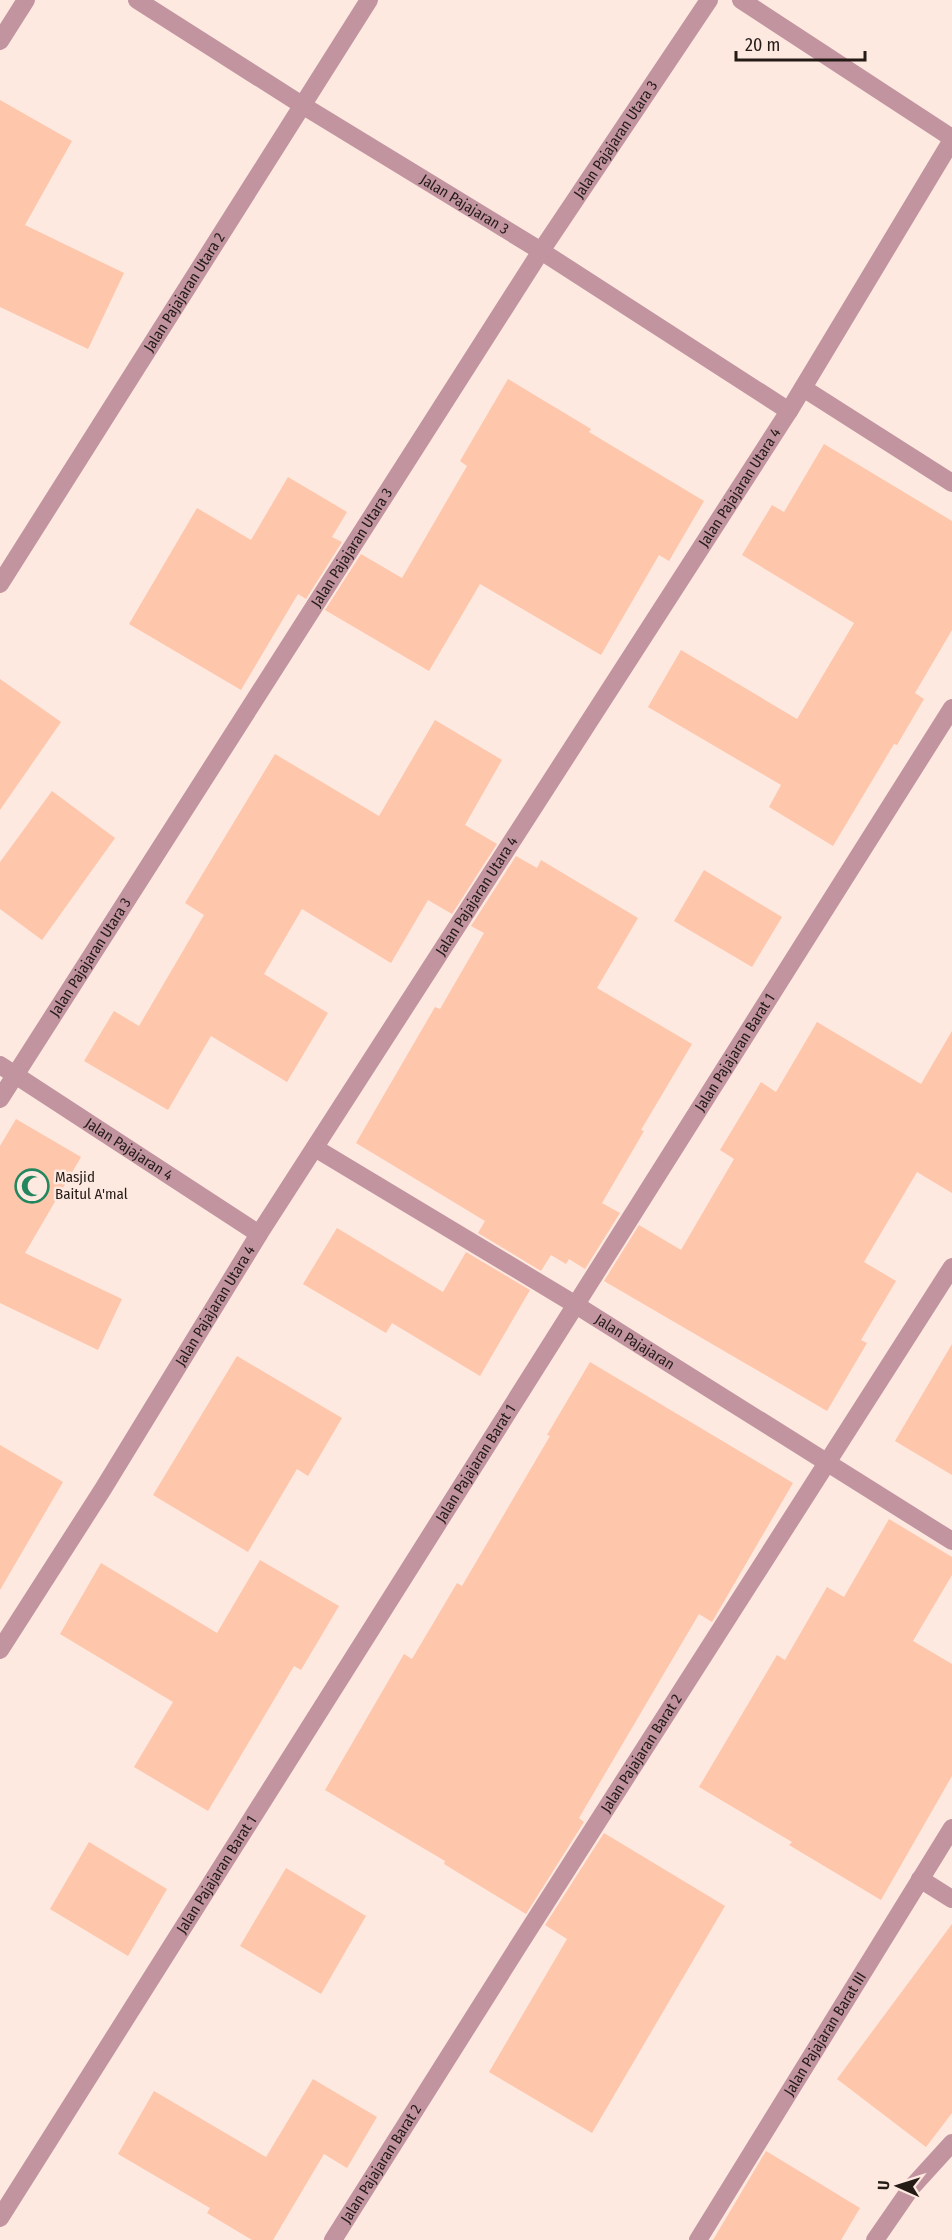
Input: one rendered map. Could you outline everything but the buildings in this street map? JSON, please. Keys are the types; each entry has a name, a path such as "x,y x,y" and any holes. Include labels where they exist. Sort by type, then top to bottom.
{"street":[{"path":"0,41 26,0"},
{"name":"Jalan Pajajaran 3","path":"137,0 302,105 541,251 789,411"},
{"name":"Jalan Pajajaran Utara 2","path":"0,584 369,0"},
{"name":"Jalan Pajajaran Utara 3","path":"0,1099 7,1070 541,251 709,0"},
{"path":"741,0 952,139"},
{"name":"Jalan Pajajaran Utara 4","path":"0,1650 259,1234 789,411 952,139"},
{"path":"803,388 952,483"},
{"name":"Jalan Pajajaran Barat 1","path":"0,2217 952,708"},
{"name":"Jalan Pajajaran 4","path":"7,1070 259,1234"},
{"name":"Jalan Pajajaran","path":"315,1148 576,1305 952,1541"},
{"name":"Jalan Pajajaran Barat 2","path":"333,2240 952,1267"},
{"name":"Jalan Pajajaran Barat III","path":"698,2240 952,1828"},
{"path":"920,1879 952,1899"},
{"path":"875,2240 911,2188 952,2143"}],"place":[{"name":"Masjid Baitul A'mal","path":"32,1186"}]}
